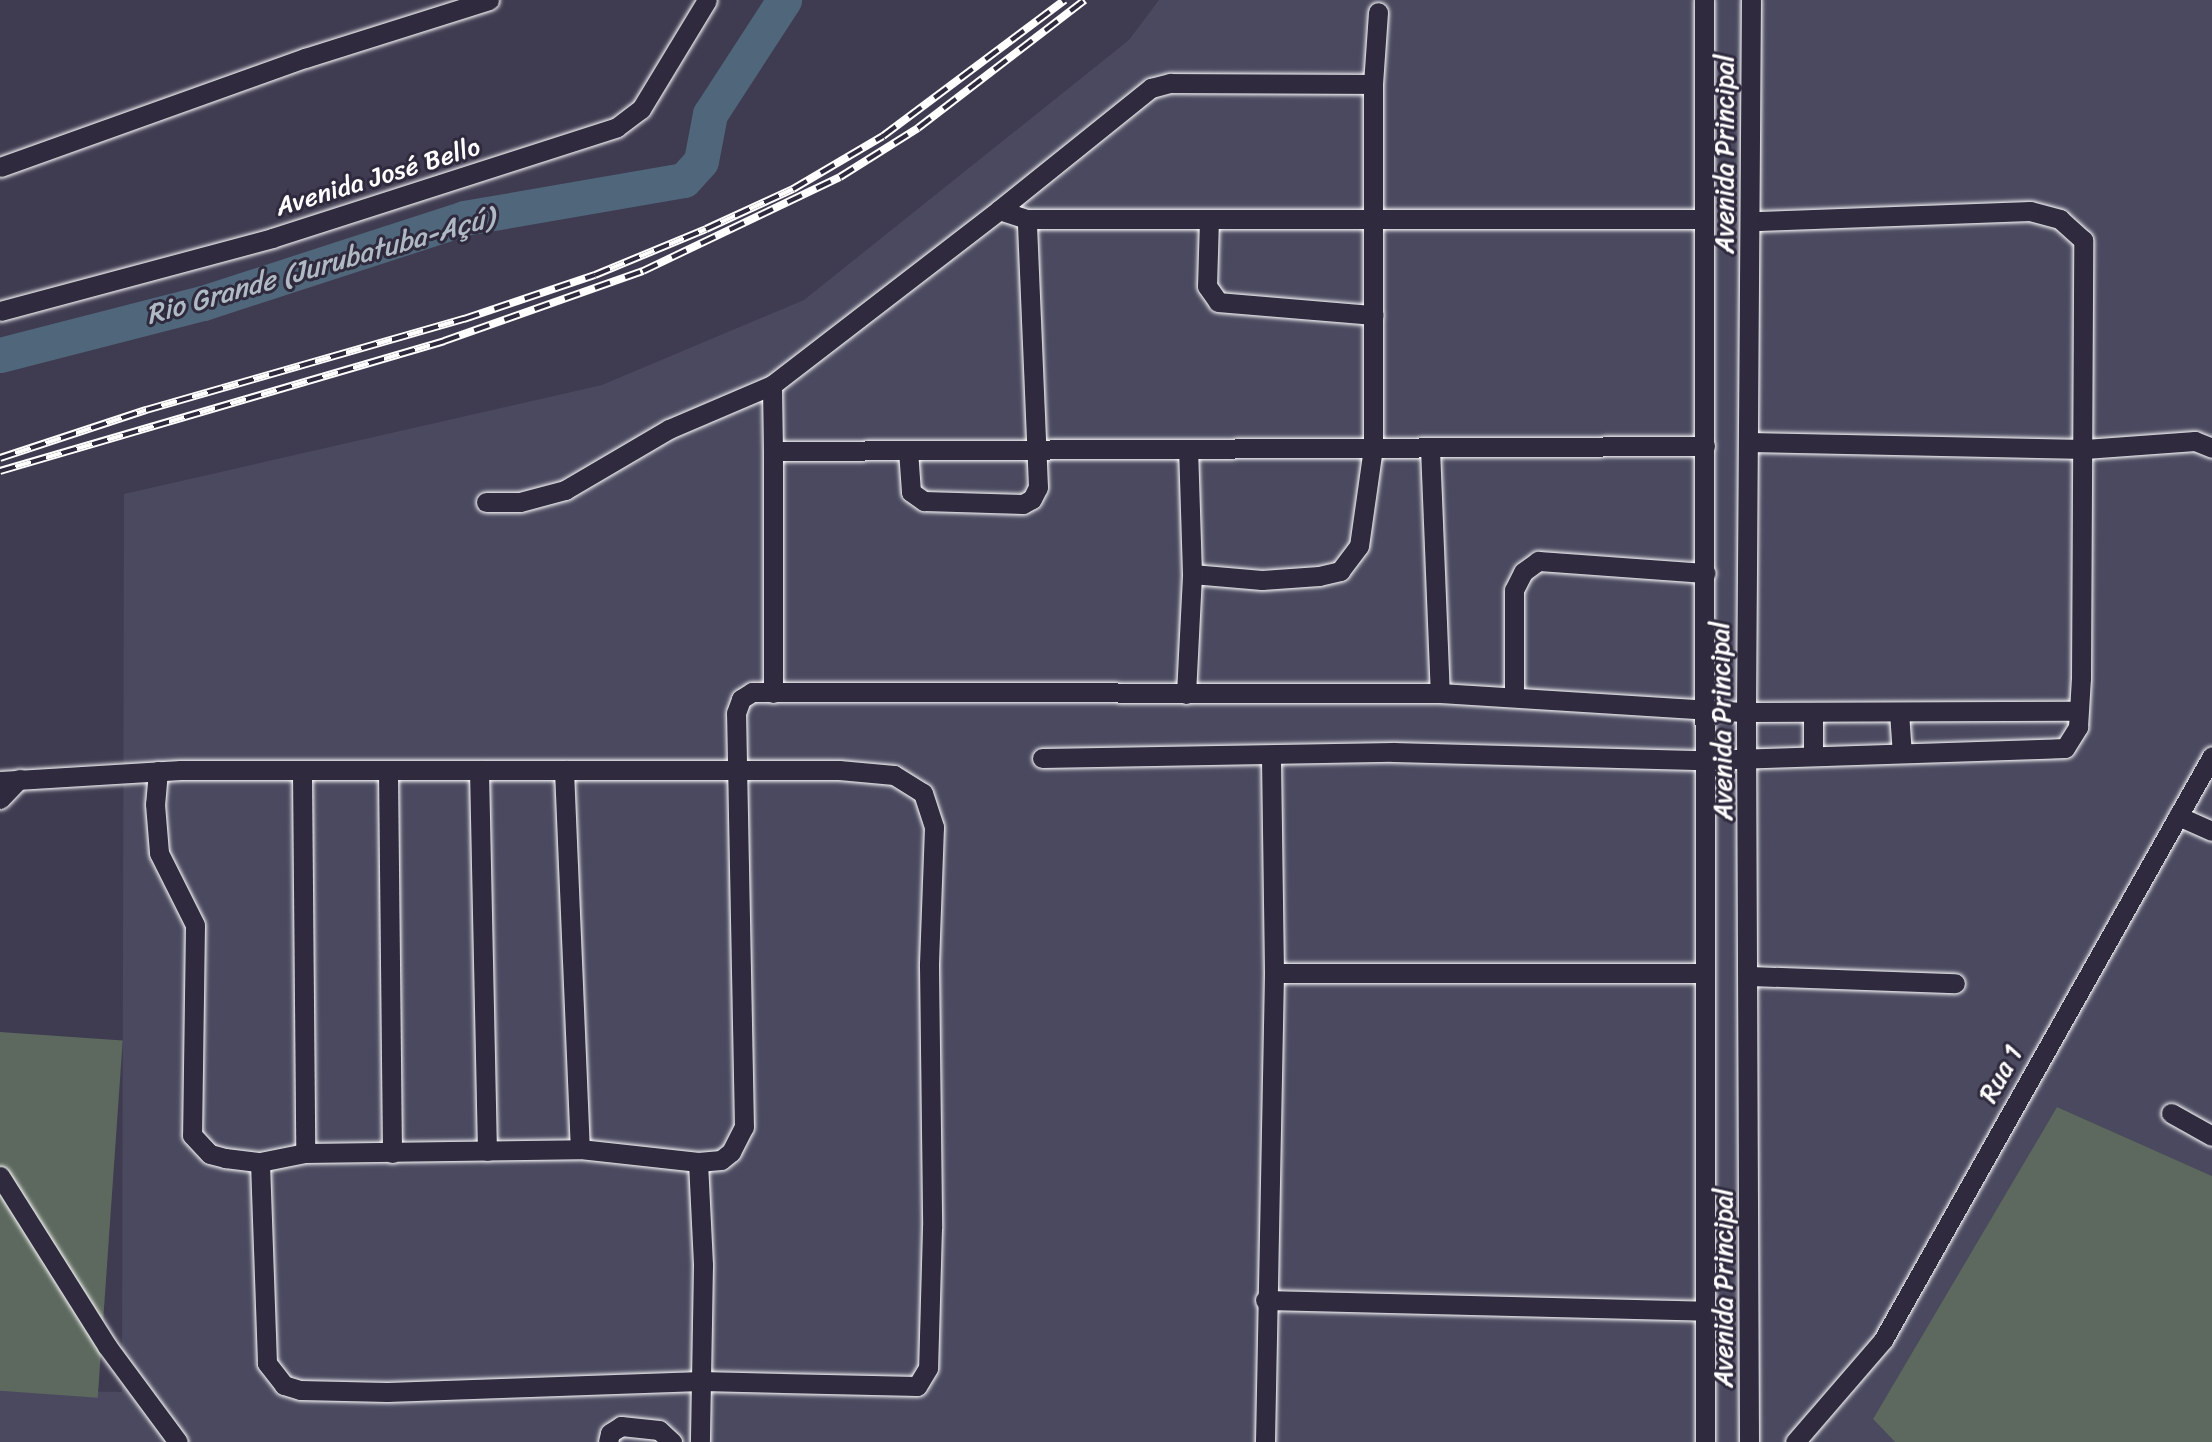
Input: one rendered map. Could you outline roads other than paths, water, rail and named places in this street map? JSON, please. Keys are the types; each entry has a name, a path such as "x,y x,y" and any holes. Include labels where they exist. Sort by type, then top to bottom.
{"street":[{"path":"0,167 305,58 489,0"},
{"name":"Avenida José Bello","path":"0,312 272,238 617,127 641,109 707,0"},
{"name":"Avenida Principal","path":"1704,0 1707,708 1704,760 1707,1311 1705,1442"},
{"name":"Avenida Principal","path":"1749,1442 1750,976 1749,757 1746,712 1752,221 1751,0"},
{"path":"1192,575 1262,580 1340,571 1359,546 1373,448 1373,83 1378,12"},
{"path":"486,502 520,502 565,490 669,429 772,385 999,210 1151,88 1170,83 1373,83"},
{"path":"999,210 1027,219 1704,219"},
{"path":"1042,758 1271,757 1393,752 1704,760 1902,751 2054,751 2065,748 2076,734 2078,711 2085,449 2086,253 2074,228 2049,214 2030,211 1752,221"},
{"path":"908,450 908,484 917,497 1023,504 1038,487 1027,219"},
{"path":"1209,219 1207,286 1218,302 1373,315"},
{"path":"772,385 773,693"},
{"path":"1749,442 2085,449 2195,441 2212,448"},
{"path":"773,451 1704,446"},
{"path":"1430,447 1440,693"},
{"path":"1186,694 1192,575 1188,449"},
{"path":"1514,697 1514,590 1523,572 1538,561 1706,573"},
{"path":"158,771 155,804 159,853 195,925 189,1127 198,1145 210,1154 260,1162 305,1153 580,1149 698,1162 721,1160 731,1152 744,1127 737,705 752,692 1440,693 1746,712 2078,711"},
{"path":"1813,712 1813,754"},
{"path":"1899,712 1902,751"},
{"name":"Rua 1","path":"1795,1442 1826,1411 1883,1340 2212,756"},
{"path":"1265,1442 1265,1300 1274,974 1271,757"},
{"path":"479,770 486,1151"},
{"path":"564,770 580,1149"},
{"path":"0,799 10,780 158,771 564,770 738,773 839,770 894,775 913,782 929,809 934,827 929,966 930,1353 923,1380 909,1388 701,1381 387,1392 300,1390 284,1385 267,1363 260,1162"},
{"path":"302,772 305,1153"},
{"path":"388,772 392,1153"},
{"path":"2178,816 2212,831"},
{"path":"1274,974 1705,973"},
{"path":"1750,976 1955,983"},
{"path":"2171,1113 2212,1136"},
{"path":"698,1162 704,1265 700,1442"},
{"path":"0,1176 107,1346 178,1442"},
{"path":"1265,1300 1707,1311"},
{"name":"Rua 1","path":"1807,1442 1826,1411"},
{"path":"608,1442 610,1433 621,1426 659,1430 672,1442"}],"waterway":[{"name":"Rio Grande (Jurubatuba-Açú)","path":"0,355 203,303 464,218 684,180 701,161 710,114 784,0"}],"railway":[{"path":"0,458 146,410 464,319 595,275 706,229 793,189 883,136 1065,0"},
{"path":"0,471 444,341 643,271 840,177 918,128 1085,0"}]}
